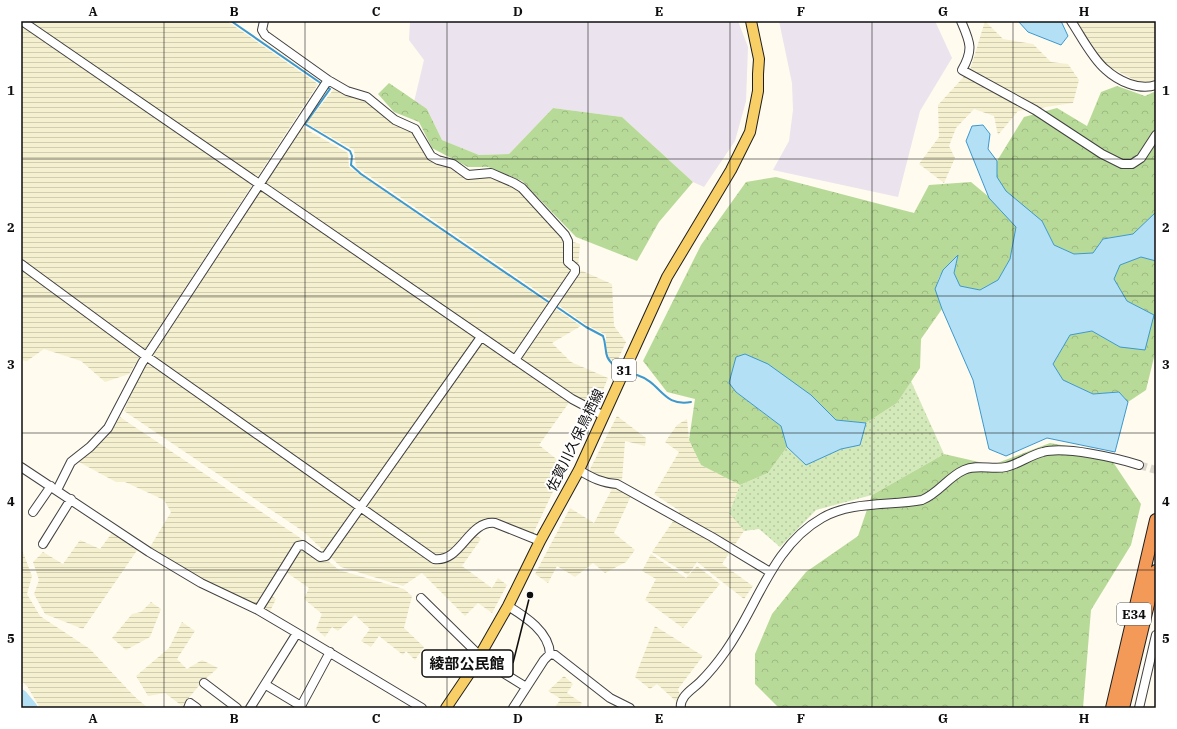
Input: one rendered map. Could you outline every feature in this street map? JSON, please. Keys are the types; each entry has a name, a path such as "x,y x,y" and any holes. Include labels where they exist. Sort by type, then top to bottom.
{"highway":[{"name":"E34","path":"1112,708 1156,520"},
{"name":"E34","path":"1123,708 1156,571"}],"main road":[{"name":"佐賀川久保鳥栖線","path":"446,708 480,656 508,606 540,540 579,470 667,277 731,170 750,132 758,90 758,66 751,21"}],"street":[{"path":"22,21 572,399 604,416"},
{"path":"264,21 262,30 265,35 328,80 347,91 367,97 395,120 415,129 426,150 438,160 453,164 468,174 491,173 522,188 565,235 568,241 568,262 575,268 575,272 515,360"},
{"path":"961,21 971,44 969,59 962,70 1055,122 1102,154 1122,164 1132,164 1141,158 1156,135"},
{"path":"1071,21 1105,69 1142,88 1156,85"},
{"path":"33,512 54,488 71,462 90,447 108,428 132,379 146,356 328,80"},
{"path":"21,264 146,356 434,559 439,560 451,554 472,531 488,522 540,540"},
{"path":"258,610 298,546 303,545 320,557 326,556 481,337"},
{"path":"681,708 680,704 685,696 700,682 725,652 738,632 770,572 794,541 821,518 844,509 922,500 931,496 956,475 973,467 1008,467 1035,454 1056,450 1100,456 1139,465"},
{"path":"21,467 72,499 149,552 201,583 258,610 422,708"},
{"path":"579,470 592,479 604,483 617,484 712,537 770,572"},
{"path":"43,544 72,499"},
{"path":"421,598 480,656"},
{"path":"508,606 537,627 550,643 550,654 544,660 513,708"},
{"path":"250,708 298,633"},
{"path":"1139,708 1156,635"},
{"path":"266,684 301,706 330,652"},
{"path":"550,654 555,655 610,698 630,708"},
{"path":"505,674 526,687"},
{"path":"204,683 236,708"},
{"path":"188,708 190,703 197,708"}],"shaded area":[{"path":"21,21 227,21 318,84 129,374 105,382 81,361 44,349 27,361 21,360"},
{"path":"410,21 738,21 748,47 746,101 735,141 704,187 693,182 622,117 553,108 509,154 479,155 442,140 427,109 414,102 424,60 409,40"},
{"path":"779,21 935,21 952,58 920,111 898,197 773,170 789,141 793,110 792,83"},
{"path":"985,21 1003,39 1033,44 1051,62 1068,64 1079,80 1073,103 1018,111 998,135 994,116 974,109 956,128 949,146 955,158 944,183 919,164 939,137 938,105 970,70"},
{"path":"1076,21 1156,21 1156,79 1144,85 1106,65"},
{"path":"334,89 368,100 412,130 431,160 448,166 470,179 491,177 518,189 564,239 580,244 578,269 612,284 614,326 626,342 615,366 606,353 606,335 587,325 356,167 354,150 306,123"},
{"path":"302,127 348,153 349,167 581,326 552,343 571,362 608,378 595,410 573,397 539,445 565,466 532,536 488,519 470,529 481,539 462,566 492,588 498,578 507,585 492,613 478,603 465,616 422,573 403,586 341,567 304,532 124,411 136,381"},
{"path":"617,416 646,438 645,446 625,441 622,480 604,480 589,471"},
{"path":"120,417 299,537 339,570 404,589 412,596 404,628 424,647 415,660 406,651 403,655 379,636 371,647 361,641 370,629 355,615 338,631 332,627 325,637 316,629 322,614 304,599 309,588 280,568 265,591 276,599 269,613 200,579 150,547 171,512 164,500 125,482 116,482 77,461 108,436"},
{"path":"687,419 689,440 701,465 740,485 729,513 744,531 722,564 753,586 744,599 697,562 688,575 652,552 680,511 654,494 679,452 665,442 677,425"},
{"path":"613,487 631,496 614,533 635,550 626,562 605,573 593,563 575,577 557,566 548,583 535,574 570,508 594,523"},
{"path":"112,533 138,549 83,629 45,614 34,594 39,580 33,562 43,552 63,564 80,540 100,549"},
{"path":"21,547 32,576 27,594 40,616 90,649 134,696 148,708 40,708 27,686 21,681"},
{"path":"651,554 686,578 697,566 720,584 683,628 645,600 656,579 642,571"},
{"path":"151,602 161,609 150,637 126,650 112,638 132,614 141,612"},
{"path":"182,622 195,631 177,659 187,669 202,660 218,668 203,681 182,706 165,693 148,696 136,676 169,648"},
{"path":"655,626 703,656 678,689 681,698 678,703 657,684 650,689 635,677"},
{"path":"564,676 573,684 567,693 582,703 579,708 554,708 561,699 548,691"}],"green space":[{"path":"389,83 427,109 442,140 479,155 509,154 553,108 622,117 693,182 659,222 637,261 576,237 522,181 488,167 468,167 432,148 419,122 394,112 378,94"},
{"path":"1117,86 1145,96 1156,91 1156,212 1133,234 1103,239 1093,253 1074,254 1054,245 1042,221 1016,227 1010,259 998,280 980,290 960,286 954,273 958,256 945,269 938,280 937,285 939,300 942,309 921,339 920,368 897,403 866,423 836,420 811,395 736,392 781,426 787,447 768,473 740,485 701,465 689,440 695,399 667,392 643,361 701,245 746,182 776,177 914,213 929,185 971,182 989,197 997,161 1024,117 1057,108 1087,126 1101,92"},
{"path":"1141,257 1156,261 1156,349 1146,390 1128,402 1119,392 1093,394 1063,380 1053,364 1070,335 1092,331 1120,347 1153,315 1127,301 1114,279 1119,265"},
{"path":"911,381 944,454 872,495 816,510 780,547 759,529 744,531 729,513 740,485 768,473 787,447 806,465 841,449 860,445 866,423 897,403"},
{"path":"1050,443 1107,453 1141,504 1131,545 1091,610 1083,708 779,708 755,684 755,654 772,614 806,572 858,536 872,495 944,454 992,465"}],"water":[{"path":"1018,21 1061,21 1068,36 1061,45 1028,32"},
{"path":"983,125 990,134 988,149 997,161 997,177 1006,191 1042,221 1054,245 1074,254 1093,253 1103,239 1133,234 1156,212 1156,261 1141,257 1120,265 1114,279 1127,301 1154,315 1145,350 1120,347 1092,331 1070,335 1053,364 1063,380 1093,394 1119,392 1128,402 1115,452 1047,438 1006,456 989,449 973,380 942,309 935,289 943,270 958,255 954,273 960,286 980,290 998,280 1010,259 1016,227 989,198 966,141 972,126"},
{"path":"745,354 768,364 811,395 836,420 866,423 860,445 841,449 806,465 787,447 781,426 736,392 729,383 736,357"}],"waterway":[{"path":"231,21 322,84"},
{"path":"326,86 330,89 305,124 350,151 352,156 351,165 361,174 550,303"},
{"path":"554,305 586,327 603,336 608,359 615,366"},
{"path":"637,375 652,383 668,398 681,403 691,402"},
{"path":"21,696 31,708"}],"tunnel":[{"path":"1139,465 1156,470"}],"place":[{"name":"綾部公民館","path":"530,595"}]}
